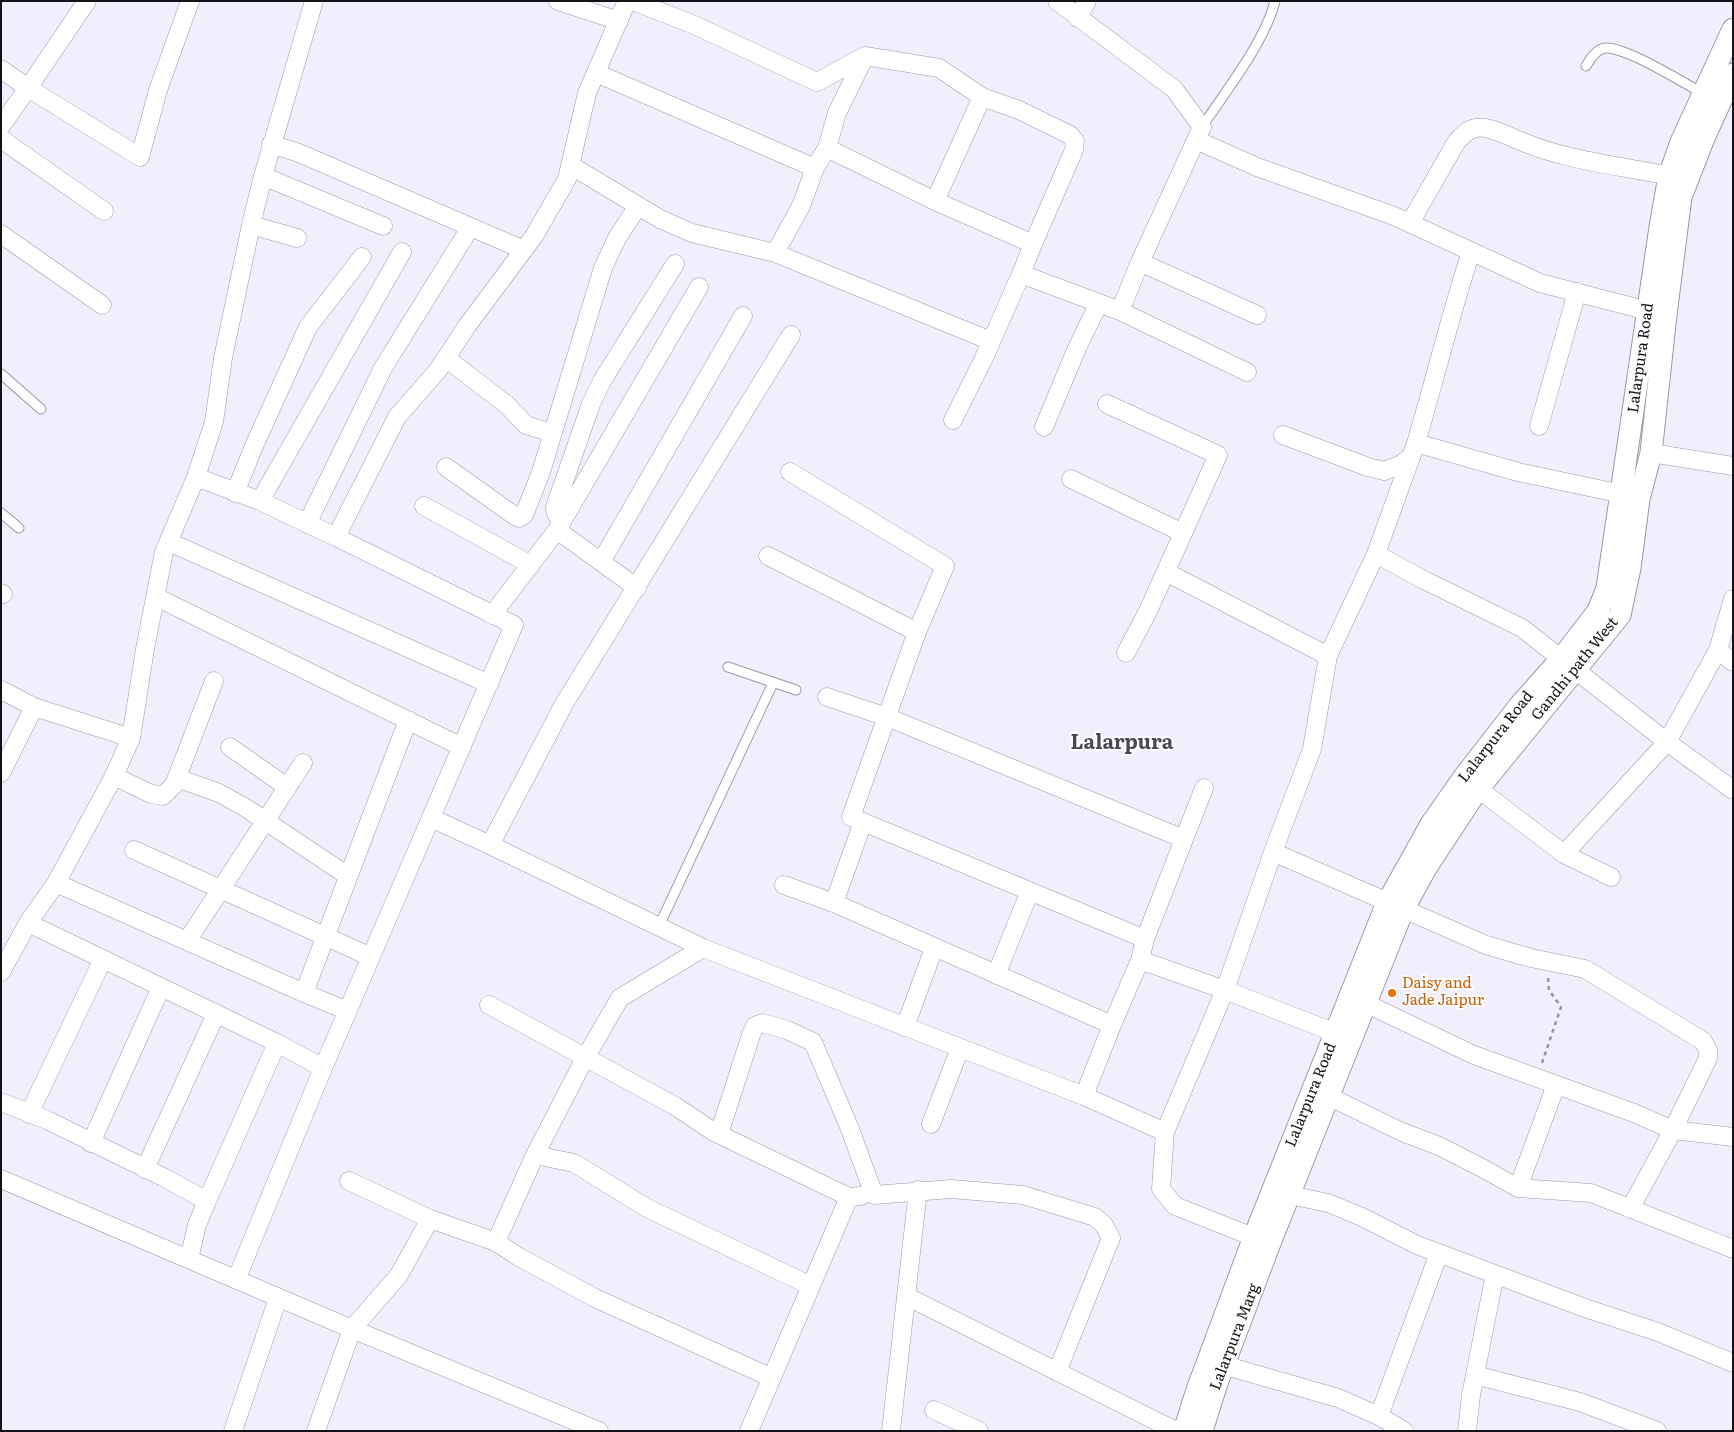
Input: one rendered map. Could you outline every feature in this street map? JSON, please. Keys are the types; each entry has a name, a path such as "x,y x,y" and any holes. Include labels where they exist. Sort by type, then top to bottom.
{"street":[{"path":"1,126 87,1"},
{"path":"1,69 28,88 140,157 158,90 190,1"},
{"path":"1,972 28,923 56,883 114,776 131,738 145,649 164,552 196,477 214,422 223,358 251,225 272,144 314,1"},
{"path":"558,1 618,22"},
{"path":"336,537 397,417 438,370 467,326 534,236 567,180 587,93 627,1"},
{"path":"633,1 692,24 817,82 865,56 939,68 982,97 1019,110 1070,134 1075,141 1074,150 1021,274 954,420"},
{"path":"1057,1 1174,89 1199,134 1257,167 1394,216 1540,283 1657,313"},
{"path":"1078,18 1087,1"},
{"name":"Lalarpura Road","path":"1568,665 1598,611 1607,588 1622,494 1657,313 1660,228 1669,176 1681,142 1733,28"},
{"path":"775,253 801,206 815,168 827,148 837,113 865,56"},
{"path":"596,73 815,168"},
{"name":"Gandhi path West","path":"1262,1240 1290,1195 1320,1094 1343,1036 1365,1003 1395,907 1426,868 1471,783 1568,665 1620,615 1630,568 1639,499 1652,453 1657,313 1681,197 1704,138 1733,74"},
{"path":"935,201 982,97"},
{"path":"1410,223 1457,141 1465,133 1477,127 1499,132 1525,143 1563,155 1669,176"},
{"path":"1120,311 1140,262 1199,134"},
{"path":"1,138 104,211"},
{"path":"272,144 317,161 524,250"},
{"path":"827,148 935,201 1033,244"},
{"path":"570,165 660,219 692,233 775,253 991,341"},
{"path":"264,176 383,226"},
{"path":"446,467 514,516 520,518 524,514 541,472 603,268 617,238 638,206"},
{"path":"251,225 297,238"},
{"path":"1,234 102,305"},
{"path":"307,524 383,368 465,236"},
{"path":"260,501 402,252"},
{"path":"1262,1240 1175,1206 1161,1189 1165,1132 1226,990 1273,852 1312,749 1328,656 1376,554 1413,450 1432,391 1459,287 1471,252"},
{"path":"235,493 254,446 308,327 362,257"},
{"path":"1140,262 1257,315"},
{"path":"637,588 601,562 560,525 555,507 591,404 602,381 675,264"},
{"path":"1021,274 1120,311 1247,372"},
{"path":"492,615 560,525 699,287"},
{"path":"1539,426 1577,292"},
{"path":"1044,427 1077,348 1099,302"},
{"path":"601,562 743,316"},
{"path":"490,845 564,704 791,335"},
{"path":"446,358 507,405 526,424 552,433"},
{"path":"1107,404 1218,455 1166,572 1126,653"},
{"path":"1283,435 1368,468 1384,470 1400,465 1413,450"},
{"path":"1413,450 1622,494"},
{"path":"1652,453 1733,466"},
{"path":"790,472 945,566 917,632 851,817 1145,939"},
{"path":"196,477 260,501 514,626 323,1068 236,1280"},
{"path":"1071,479 1183,534"},
{"path":"424,506 531,565"},
{"path":"168,542 489,684"},
{"path":"1376,554 1422,579 1522,628 1667,742 1733,790"},
{"path":"768,556 917,632"},
{"path":"1166,572 1328,656"},
{"path":"156,597 462,747"},
{"path":"1564,854 1667,742 1718,650 1733,599"},
{"path":"1718,650 1733,662"},
{"path":"114,776 151,794 163,796 174,785 214,681"},
{"path":"1,690 34,707 131,738"},
{"path":"827,698 887,717 1184,839"},
{"path":"1,773 34,707"},
{"path":"304,993 408,720"},
{"path":"230,747 287,787"},
{"path":"187,941 303,763"},
{"path":"177,778 219,793 266,820 348,876"},
{"path":"1471,783 1564,854 1611,877"},
{"path":"1084,1096 1140,960 1145,939 1204,788"},
{"path":"431,818 703,948 1084,1096 1165,1132"},
{"path":"834,903 863,822"},
{"path":"134,850 371,957"},
{"path":"1273,852 1395,907 1486,945 1584,969 1703,1041 1708,1050 1708,1058 1673,1130 1630,1209"},
{"path":"56,883 304,993 348,1010"},
{"path":"784,885 834,903 1112,1025"},
{"path":"996,975 1030,891"},
{"name":"Lalarpura Road","path":"1343,1036 1395,907"},
{"path":"28,923 277,1043 323,1068"},
{"path":"496,1242 535,1154 585,1058 620,998 703,948"},
{"path":"905,1027 934,948"},
{"path":"29,1114 103,959"},
{"path":"1140,960 1226,990 1343,1036"},
{"path":"91,1143 161,987"},
{"path":"1365,1003 1474,1055 1634,1113 1673,1130 1733,1137"},
{"path":"489,1005 675,1106 719,1134 849,1197 918,1190 951,1189 1022,1195 1095,1217 1104,1225 1111,1238 1057,1372"},
{"path":"145,1169 216,1014"},
{"path":"719,1134 755,1026 763,1023 787,1030 813,1042 850,1129 874,1195"},
{"path":"189,1259 197,1225 277,1043"},
{"path":"931,1124 960,1048"},
{"path":"1518,1188 1556,1085"},
{"path":"1320,1094 1402,1132 1438,1146 1518,1188 1591,1193 1733,1249"},
{"name":"Lalarpura Road","path":"1184,1431 1197,1390 1262,1240 1320,1094"},
{"path":"1,1102 46,1120 207,1201"},
{"path":"535,1154 574,1163 647,1208 811,1286"},
{"path":"1,1179 278,1298 596,1430"},
{"path":"349,1181 430,1219 496,1242 519,1257 596,1298 772,1378"},
{"path":"891,1431 918,1190"},
{"path":"1290,1195 1328,1203 1362,1217 1417,1245 1585,1308 1658,1332 1733,1363"},
{"path":"749,1431 849,1197"},
{"path":"316,1431 352,1329 399,1275 430,1219"},
{"name":"Lalarpura Marg","path":"1202,1431 1262,1240"},
{"path":"1379,1416 1439,1253"},
{"path":"1467,1431 1470,1395 1495,1274"},
{"path":"906,1296 1176,1431"},
{"path":"233,1431 278,1298"},
{"path":"1223,1365 1338,1398 1379,1416 1404,1431"},
{"path":"1475,1375 1580,1402 1657,1431"},
{"path":"934,1410 979,1431"}],"lane":[{"path":"1199,134 1255,46 1275,1"},
{"path":"1586,66 1594,55 1604,48 1622,50 1703,93"},
{"path":"1,374 41,409"},
{"path":"1,513 19,528"},
{"path":"728,667 796,690"},
{"path":"659,926 773,683"}],"path":[{"path":"1537,1079 1561,1007 1549,990 1550,962"}],"place":[{"name":"Daisy and Jade Jaipur","path":"1392,993"}],"district":[{"name":"Lalarpura","path":"1122,743"}]}
